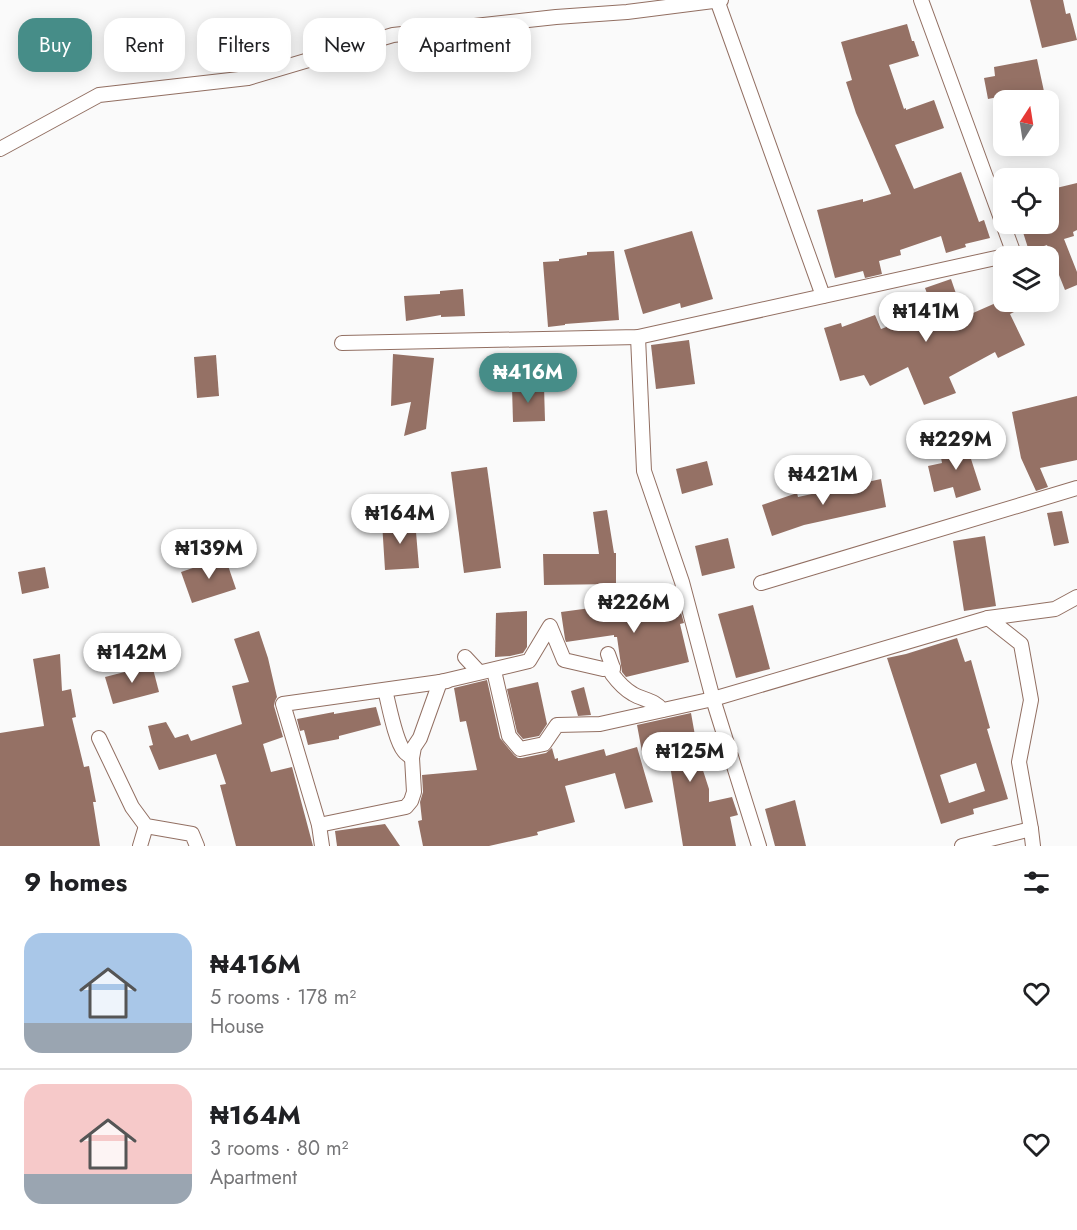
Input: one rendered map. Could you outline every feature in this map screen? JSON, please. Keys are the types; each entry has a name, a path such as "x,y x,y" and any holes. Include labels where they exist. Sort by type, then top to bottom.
{"street":[{"path":"0,149 99,95 248,78 393,35 556,17 627,12 718,0 823,296"},
{"path":"342,343 638,337 1014,254 921,0"},
{"path":"638,337 644,471 682,582 713,699 759,846"},
{"path":"761,583 1077,488"},
{"path":"502,666 509,736 520,749 544,744 557,725 600,724 713,699 988,618 1055,609 1077,597"},
{"path":"988,618 1021,644 1031,700 1019,762 1033,846"},
{"path":"440,682 529,661 550,626 564,660 603,669 614,668"},
{"path":"608,654 614,668 612,674 618,682 632,694 658,705 662,710"},
{"path":"465,657 479,672"},
{"path":"322,846 319,825 283,704 440,682 502,666 530,671"},
{"path":"319,825 406,807 414,792 412,758 440,682"},
{"path":"385,690 394,731 403,751 412,758"},
{"path":"99,738 132,807 146,826 192,834 197,846"},
{"path":"140,846 146,826"},
{"path":"962,846 1031,829"}],"building":[{"path":"1030,0 1063,0 1066,14 1070,13 1077,40 1042,48"},
{"path":"907,24 919,56 889,65 904,109 934,100 944,128 895,145 914,189 961,172 979,222 984,220 990,238 965,244 966,247 946,253 941,236 900,250 901,255 879,261 882,274 865,278 863,271 835,278 817,210 863,199 863,202 891,194 856,113 846,82 852,80 841,42"},
{"path":"1037,59 1044,90 993,90 993,98 988,99 984,78 995,76 994,67"},
{"path":"1077,183 1077,230 1073,232 1074,236 1064,239 1077,272 1077,285 1065,290 1059,275 1059,246 1027,246 1024,234 1059,234 1059,187"},
{"path":"692,231 713,299 681,308 680,303 643,314 624,250"},
{"path":"614,251 619,320 548,327 543,262 587,255 587,252"},
{"path":"951,279 964,317 993,304 993,312 1014,312 1010,314 1025,345 998,358 995,352 949,377 956,393 924,405 908,367 870,386 864,375 840,381 824,328 841,323 842,327 875,315 881,329 933,310 925,288"},
{"path":"463,289 465,316 441,317 441,315 406,321 404,296 440,294 440,291"},
{"path":"689,340 695,384 656,389 651,345"},
{"path":"393,354 434,358 426,429 404,436 411,402 391,406"},
{"path":"216,355 219,396 197,398 194,357"},
{"path":"544,386 545,421 513,422 512,387"},
{"path":"1077,396 1077,460 1040,468 1048,487 1036,491 1021,458 1012,412"},
{"path":"974,442 977,458 971,459 981,490 956,498 953,487 934,492 928,466 942,463 940,452 959,449 958,445"},
{"path":"707,461 713,485 682,494 676,469"},
{"path":"487,467 501,568 464,573 451,472"},
{"path":"881,479 886,507 804,525 772,536 762,505 797,493 798,497"},
{"path":"607,510 614,553 616,553 616,584 544,585 543,554 599,554 593,512"},
{"path":"1062,511 1069,543 1054,546 1047,513"},
{"path":"415,520 419,568 385,570 382,522"},
{"path":"985,536 996,606 964,611 953,541"},
{"path":"728,538 735,568 702,576 695,546"},
{"path":"225,557 236,589 192,603 181,572"},
{"path":"45,567 49,588 22,594 18,572"},
{"path":"677,599 684,623 680,624 689,662 626,677 622,672 617,637 614,635 566,642 561,612 628,603 628,610"},
{"path":"753,605 770,669 736,678 718,614"},
{"path":"527,611 527,647 523,653 495,657 496,613"},
{"path":"259,631 277,697 274,706 283,737 263,744 271,772 292,767 313,846 236,846 220,785 226,784 216,754 159,770 149,746 153,745 148,726 166,722 175,738 188,734 191,741 242,724 232,686 249,682 234,639"},
{"path":"957,638 965,662 971,660 990,728 987,729 1008,799 973,809 974,814 941,824 887,658","holes":["976,763 985,791 949,803 940,775"]},
{"path":"60,654 62,691 71,689 76,717 72,718 84,767 89,766 96,802 93,802 100,846 0,846 0,733 44,726 33,659"},
{"path":"152,665 159,692 113,704 105,677"},
{"path":"487,680 500,738 518,758 546,753 552,748 555,759 558,758 558,761 604,749 606,756 637,747 653,802 625,809 615,773 565,786 575,822 537,832 538,835 489,846 423,846 418,821 422,820 420,802 423,792 422,775 477,770 466,721 460,722 454,688"},
{"path":"538,682 547,724 539,736 523,739 517,732 507,689"},
{"path":"584,687 591,715 578,716 571,691"},
{"path":"376,707 381,725 339,736 339,739 308,745 304,730 300,731 297,719 334,712 334,714"},
{"path":"691,713 699,758 709,789 709,802 732,797 738,815 730,817 736,846 683,846 668,753 643,757 637,725"},
{"path":"795,800 806,846 775,846 765,809"},
{"path":"385,824 400,846 337,846 335,831"}]}
